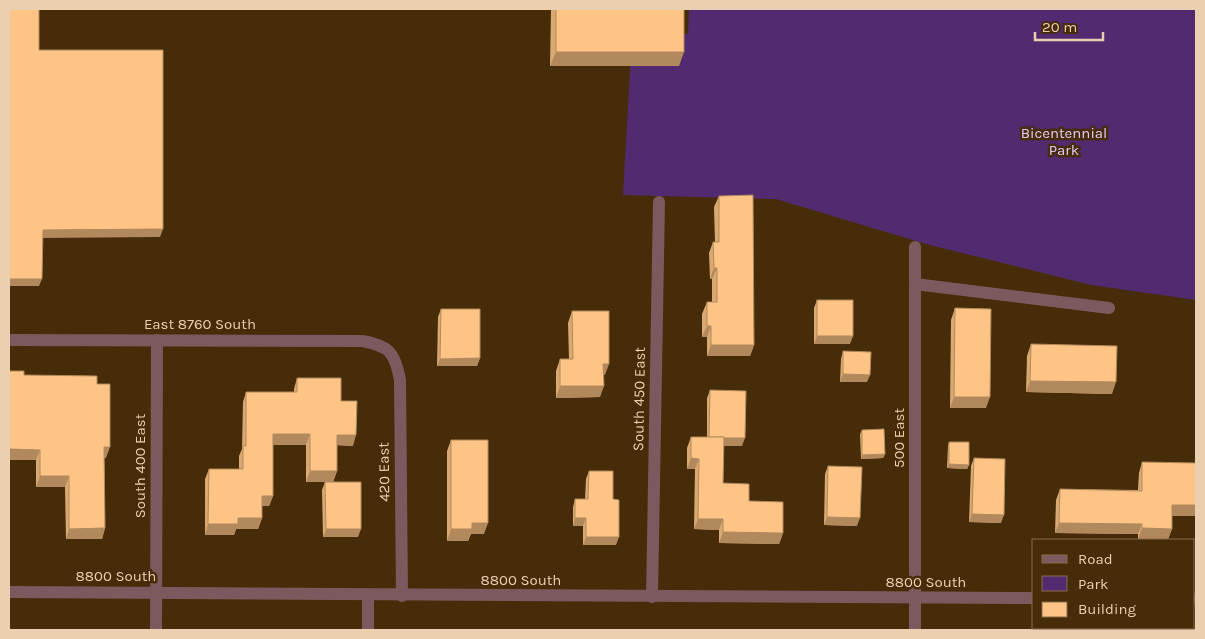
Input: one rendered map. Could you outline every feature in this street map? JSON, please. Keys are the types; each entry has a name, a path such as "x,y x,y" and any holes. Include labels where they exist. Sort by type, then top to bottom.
{"street":[{"name":"South 450 East","path":"652,597 659,202"},
{"name":"500 East","path":"915,247 916,630"},
{"path":"915,284 1109,308"},
{"name":"East 8760 South","path":"9,340 362,341 378,344 389,351"},
{"name":"South 400 East","path":"156,630 157,340"},
{"name":"420 East","path":"389,351 397,364 400,380 402,596"},
{"name":"8800 South","path":"9,592 402,596 1032,598"},
{"path":"368,595 368,630"}],"green space":[{"name":"Bicentennial Park","path":"689,9 1196,9 1196,300 1091,285 926,244 776,199 623,195 632,35 688,34"}],"building":[{"path":"9,9 39,9 39,50 163,50 163,229 43,230 42,279 9,279"},
{"path":"556,9 684,9 684,52 556,52"},
{"path":"753,195 754,345 711,345 711,326 707,326 707,302 717,302 717,268 714,268 713,242 719,242 719,196"},
{"path":"817,300 853,300 853,336 817,336"},
{"path":"955,308 991,309 990,397 954,397"},
{"path":"441,309 480,309 480,358 440,359"},
{"path":"572,311 609,311 609,364 603,364 604,386 560,386 560,359 573,359"},
{"path":"1031,344 1117,346 1116,382 1030,381"},
{"path":"843,351 871,352 870,375 843,374"},
{"path":"9,371 24,371 24,375 97,376 97,384 110,384 110,447 104,447 105,528 69,529 69,476 40,476 40,450 9,449"},
{"path":"297,378 341,378 341,401 357,401 356,435 337,435 337,471 310,471 310,434 273,434 273,496 262,496 262,518 238,518 238,524 208,524 209,469 243,469 243,446 246,446 246,392 297,392"},
{"path":"710,390 746,391 745,438 709,437"},
{"path":"884,429 885,454 862,455 862,430"},
{"path":"691,437 724,437 723,483 749,484 749,501 783,502 783,533 723,532 723,519 698,519 699,459 691,458"},
{"path":"451,440 488,440 488,523 472,523 472,529 451,529"},
{"path":"949,442 969,442 969,465 949,464"},
{"path":"974,458 1005,459 1004,515 972,514"},
{"path":"1142,462 1196,463 1196,505 1172,505 1172,529 1142,528 1142,524 1059,523 1060,489 1142,491"},
{"path":"828,466 862,467 860,518 827,517"},
{"path":"589,471 613,471 613,499 619,500 619,537 586,537 586,518 575,518 575,499 588,499"},
{"path":"325,482 361,482 361,529 326,529"}]}
